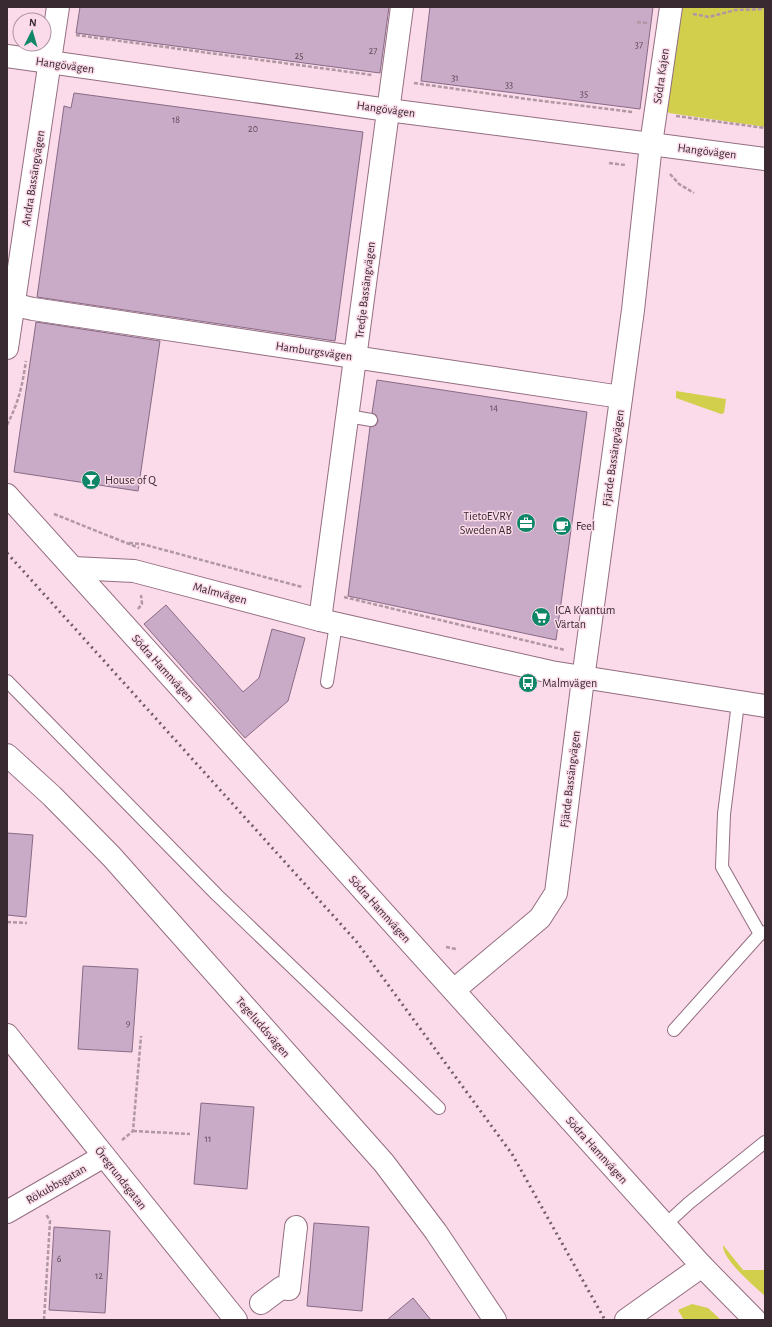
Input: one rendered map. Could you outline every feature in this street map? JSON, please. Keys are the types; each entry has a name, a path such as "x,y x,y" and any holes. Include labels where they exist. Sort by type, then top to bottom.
{"street":[{"name":"Andra Bassängvägen","path":"7,348 11,304 51,63 58,7"},
{"name":"Tredje Bassängvägen","path":"328,622 324,592 402,7"},
{"name":"Södra Kajen","path":"651,144 647,112 671,9"},
{"name":"Hangövägen","path":"7,56 388,110 765,159"},
{"name":"Fjärde Bassängvägen","path":"454,990 540,918 556,893 586,654 634,300 651,144"},
{"name":"Hamburgsvägen","path":"11,304 621,397"},
{"name":"Södra Hamnvägen","path":"7,495 702,1266 755,1320"},
{"name":"Malmvägen","path":"73,568 134,571 328,622 583,679 765,706"},
{"name":"Tegeluddsvägen","path":"7,755 52,796 112,857 384,1163 436,1232 495,1320"},
{"name":"Öregrundsgatan","path":"7,1035 137,1199 236,1320"},
{"name":"Rökubbsgatan","path":"7,1212 104,1156"},
{"path":"261,1303 281,1288 289,1289 296,1227"},
{"path":"626,1320 702,1266"}],"lane":[{"path":"348,416 371,420"},
{"path":"326,682 328,622"},
{"path":"7,681 217,895 439,1108"},
{"path":"674,1030 762,933 722,867 724,814 738,703"},
{"path":"666,1225 689,1203 764,1145"}],"path":[{"path":"671,9 709,17 735,10 765,9"},
{"path":"55,32 367,73 392,80 765,128"},
{"path":"7,425 15,412 20,396 26,360"},
{"path":"50,512 127,543 142,544 324,592 586,654"},
{"path":"7,922 27,923"},
{"path":"133,1131 141,1036"},
{"path":"122,1140 133,1131 190,1134"},
{"path":"44,1320 50,1221"}],"shaded area":[{"path":"680,7 765,7 765,127 669,113 665,109"},
{"path":"676,391 726,399 724,413 721,414 676,398"},
{"path":"723,1245 743,1270 765,1270 765,1296 733,1265 724,1251"},
{"path":"692,1304 708,1308 721,1320 684,1320 678,1310"}],"building":[{"path":"80,7 389,7 380,73 76,33"},
{"path":"430,7 653,7 640,109 421,81"},
{"path":"74,93 363,132 335,341 37,297 64,106 71,108"},
{"path":"36,322 160,341 138,491 14,472"},
{"path":"377,380 587,412 556,640 348,596 370,427 376,425 378,421 376,415 372,413"},
{"path":"166,605 243,692 259,678 272,629 305,638 288,701 245,738 144,624"},
{"path":"7,833 33,835 26,917 7,915"},
{"path":"83,966 138,969 132,1052 78,1049"},
{"path":"201,1103 254,1107 247,1189 194,1184"},
{"path":"314,1223 369,1227 362,1311 307,1306"},
{"path":"54,1227 110,1231 105,1313 49,1310"},
{"path":"413,1298 431,1320 387,1320"}],"railway":[{"path":"7,553 356,941 512,1154 605,1320"}],"place":[{"name":"House of Q","path":"91,480"},
{"name":"TietoEVRY Sweden AB","path":"526,523"},
{"name":"Feel","path":"562,526"},
{"name":"ICA Kvantum Värtan","path":"541,617"},
{"name":"Malmvägen","path":"528,683"}]}
